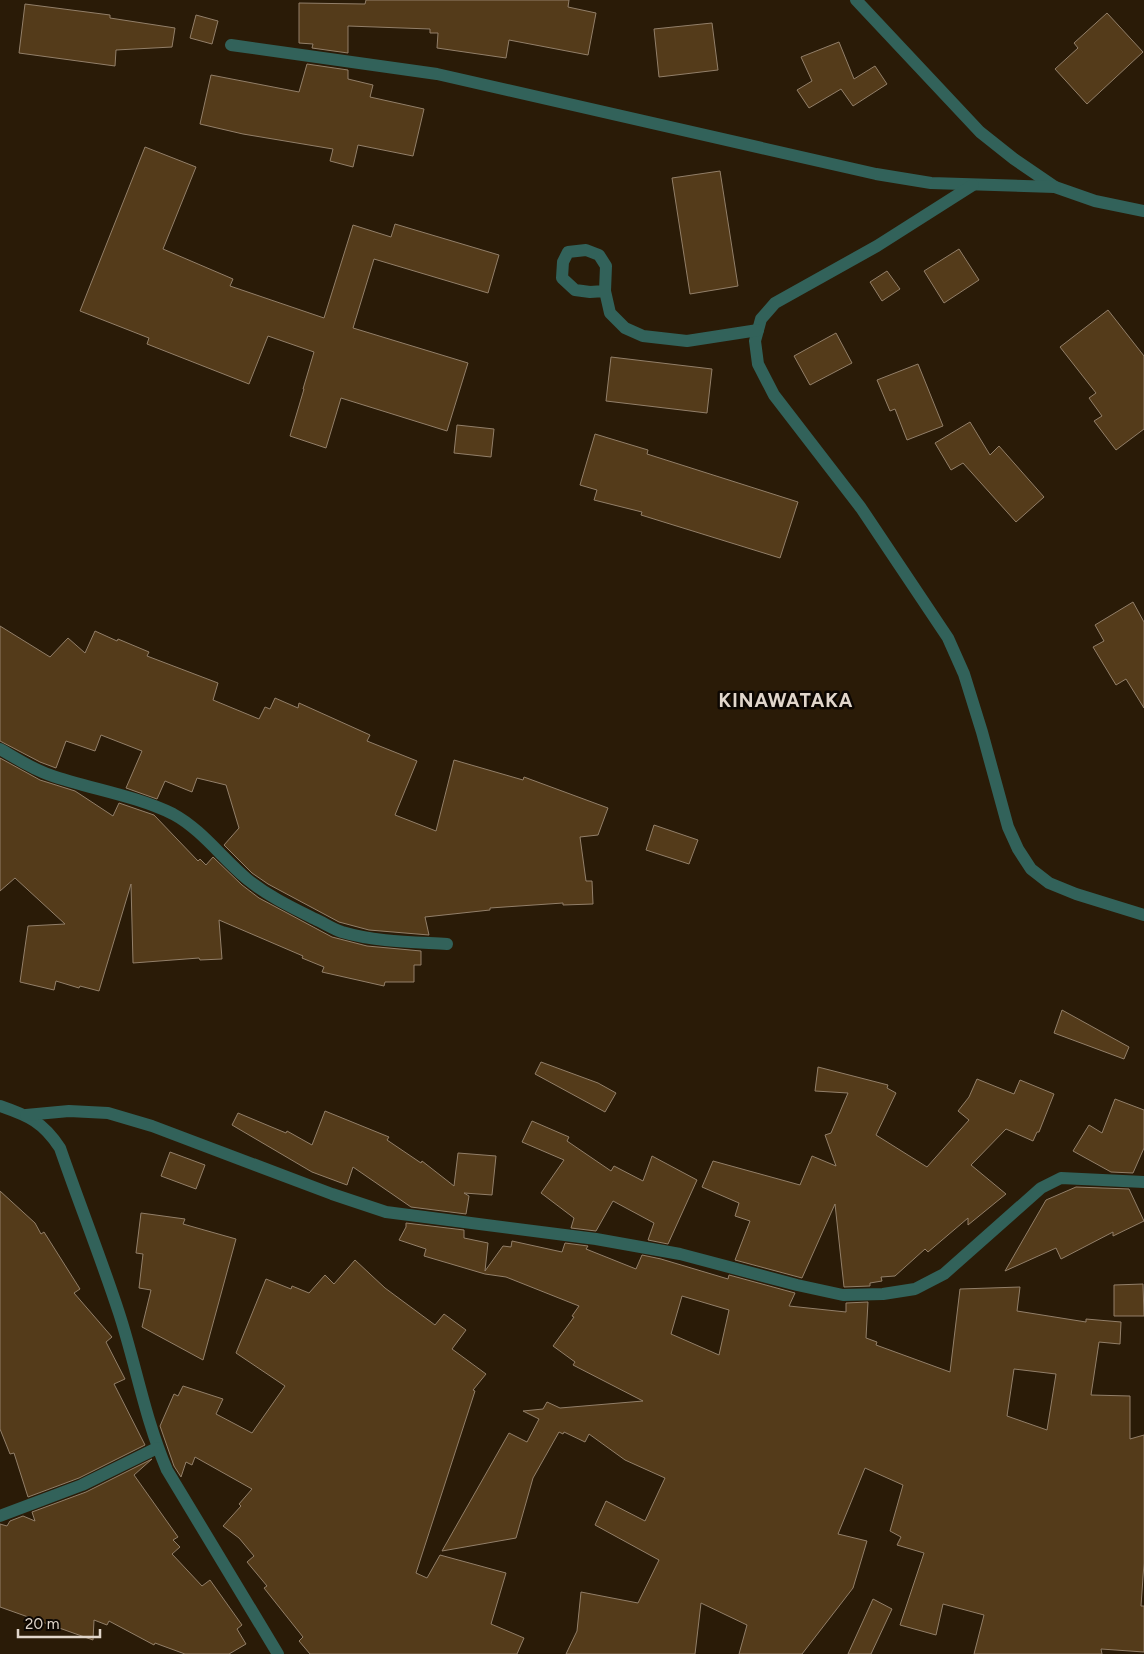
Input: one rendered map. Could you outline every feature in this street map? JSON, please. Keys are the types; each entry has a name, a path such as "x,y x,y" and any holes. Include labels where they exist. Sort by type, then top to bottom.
{"street":[{"path":"856,0 980,132 1014,159 1055,187 1095,201 1144,211"},
{"path":"231,45 437,74 876,174 931,183 1055,187"},
{"path":"973,185 876,246 775,303 761,319 755,341 758,364 774,395 861,508 948,638 967,682 1008,827 1018,849 1031,868 1049,883 1076,894 1144,916"},
{"path":"605,291 610,313 624,328 643,336 687,341 758,330"},
{"path":"0,749 49,775 146,804 172,814 185,821 246,878 267,894 341,932 395,941 447,944"},
{"path":"0,1106 26,1115 48,1132 60,1148 119,1314 157,1448 167,1470 278,1654"},
{"path":"26,1115 69,1111 108,1113 152,1126 332,1194 386,1212 432,1220 596,1239 680,1254 797,1286 843,1295 883,1294 915,1290 944,1274 1041,1188 1061,1178 1144,1182"},
{"path":"0,1516 82,1485 157,1448"}],"building":[{"path":"366,0 569,0 568,7 596,13 588,55 509,40 506,58 437,48 438,33 430,33 430,29 348,26 348,53 312,48 313,44 299,43 299,3 365,4"},
{"path":"25,4 110,15 110,18 175,28 172,47 116,50 115,66 19,53"},
{"path":"1107,13 1143,52 1087,104 1055,69 1078,48 1074,43"},
{"path":"196,15 218,21 212,44 190,38"},
{"path":"712,23 718,70 659,77 654,29"},
{"path":"839,42 854,79 875,66 887,84 853,106 841,89 809,108 797,90 812,81 801,57"},
{"path":"307,64 348,70 348,79 373,85 370,97 424,109 413,156 358,145 353,167 330,161 333,149 243,134 200,124 211,75 299,92"},
{"path":"145,147 196,167 163,249 233,279 230,286 324,318 353,225 391,237 395,224 499,255 488,293 374,259 353,328 468,363 447,431 341,398 326,448 290,436 314,352 268,336 249,384 147,344 149,338 80,311"},
{"path":"720,171 738,286 690,294 672,178"},
{"path":"959,249 979,280 944,303 924,271"},
{"path":"887,271 900,289 882,301 870,282"},
{"path":"1108,310 1144,356 1144,429 1116,450 1094,421 1102,416 1089,398 1096,393 1060,347"},
{"path":"836,333 852,363 810,385 794,356"},
{"path":"611,357 712,369 707,413 606,401"},
{"path":"918,364 943,426 907,440 895,409 890,411 877,380"},
{"path":"970,422 990,455 999,446 1044,497 1016,522 963,463 951,470 935,443"},
{"path":"457,425 494,429 491,457 454,453"},
{"path":"595,434 648,450 647,454 798,502 780,558 641,515 642,512 594,500 597,490 580,485"},
{"path":"1133,602 1144,622 1144,708 1126,679 1116,685 1093,647 1104,641 1095,625"},
{"path":"0,626 50,657 68,638 85,653 95,631 149,652 147,656 218,683 213,700 259,719 265,707 270,709 275,698 298,708 299,703 370,735 367,741 417,761 395,815 436,831 454,760 523,780 524,777 608,808 598,835 580,837 586,881 592,881 593,904 563,905 563,903 490,908 490,910 425,917 429,935 369,930 339,922 268,884 252,873 224,845 239,828 226,785 197,778 192,792 165,781 157,799 126,788 142,751 101,735 95,751 66,741 56,768 40,762 0,741"},
{"path":"0,758 40,780 75,791 113,816 119,803 154,815 198,861 200,859 206,865 213,857 242,885 259,898 332,937 367,946 421,951 421,965 414,965 414,982 385,982 384,986 322,972 324,967 302,958 303,956 219,920 222,959 200,960 199,958 133,963 131,884 99,991 80,986 79,988 56,981 54,990 20,982 28,926 65,924 15,878 0,891"},
{"path":"654,825 698,840 689,864 646,850"},
{"path":"1062,1010 1129,1047 1124,1059 1054,1033"},
{"path":"541,1062 598,1083 616,1093 605,1112 535,1074"},
{"path":"818,1067 888,1085 887,1088 896,1093 876,1135 927,1167 969,1120 958,1111 969,1097 977,1079 1014,1094 1020,1080 1054,1094 1039,1132 1037,1132 1033,1141 1006,1129 971,1165 1006,1194 968,1225 968,1218 928,1252 925,1249 895,1276 881,1277 882,1281 870,1283 870,1286 844,1287 835,1204 802,1278 735,1260 750,1221 735,1216 739,1203 702,1187 713,1161 800,1185 812,1156 836,1166 825,1135 831,1133 848,1093 815,1091"},
{"path":"1115,1099 1144,1110 1144,1148 1133,1173 1111,1172 1073,1151 1089,1125 1102,1133"},
{"path":"325,1111 389,1137 387,1140 421,1163 422,1161 454,1186 458,1153 496,1156 492,1195 464,1193 469,1196 466,1214 411,1207 353,1167 347,1185 312,1172 232,1125 238,1113 286,1133 287,1131 312,1145"},
{"path":"532,1121 569,1137 567,1141 611,1171 614,1166 643,1181 652,1156 697,1180 668,1244 648,1240 654,1223 613,1201 596,1231 571,1228 574,1218 541,1193 564,1160 522,1142"},
{"path":"170,1152 205,1165 196,1189 161,1176"},
{"path":"1076,1187 1129,1189 1144,1221 1113,1236 1113,1232 1061,1259 1056,1248 1005,1271 1046,1200"},
{"path":"0,1191 35,1223 41,1234 44,1232 80,1289 74,1293 112,1337 106,1342 125,1379 114,1384 145,1445 79,1478 28,1497 14,1453 10,1454 0,1429"},
{"path":"141,1213 185,1219 183,1224 236,1239 203,1360 142,1327 151,1290 139,1288 143,1254 136,1253"},
{"path":"406,1223 464,1230 464,1238 488,1243 485,1271 503,1246 511,1247 512,1241 562,1252 565,1243 588,1246 586,1249 636,1269 642,1255 728,1279 729,1275 795,1293 789,1306 846,1312 846,1303 868,1302 866,1338 877,1342 876,1345 950,1372 960,1289 1020,1287 1017,1311 1086,1322 1086,1319 1121,1322 1120,1344 1099,1342 1091,1395 1130,1396 1130,1439 1144,1435 1144,1563 1141,1606 1144,1606 1144,1652 1101,1649 1102,1654 974,1654 984,1615 943,1604 936,1635 900,1625 924,1553 897,1545 901,1537 890,1531 903,1485 865,1468 838,1534 867,1541 853,1588 802,1654 739,1654 747,1625 701,1603 695,1654 566,1654 577,1631 581,1592 638,1603 659,1560 595,1525 606,1501 645,1521 665,1478 625,1460 589,1434 585,1442 564,1432 563,1434 559,1432 533,1478 516,1538 442,1551 509,1433 527,1442 539,1419 523,1411 543,1409 547,1402 560,1408 643,1401 573,1365 575,1362 553,1346 574,1317 572,1316 579,1306 506,1277 485,1274 424,1256 426,1249 399,1240 406,1227","holes":["682,1296 729,1310 719,1355 671,1334","1014,1369 1056,1374 1047,1430 1007,1416"]},
{"path":"355,1260 385,1288 435,1325 444,1314 466,1330 452,1349 486,1374 473,1390 475,1391 416,1573 427,1578 440,1555 506,1573 491,1624 524,1638 517,1654 310,1654 299,1641 303,1637 264,1588 267,1586 247,1562 254,1556 239,1538 223,1526 241,1506 239,1504 252,1489 195,1457 192,1465 186,1462 181,1477 174,1466 160,1426 174,1394 178,1396 183,1386 223,1399 216,1414 252,1433 285,1386 236,1353 266,1279 291,1289 292,1286 309,1293 325,1275 334,1284"},
{"path":"1143,1284 1144,1316 1114,1316 1114,1285"},
{"path":"152,1459 134,1475 178,1537 173,1540 180,1547 172,1554 202,1586 210,1580 242,1625 237,1629 246,1644 229,1654 185,1654 155,1643 154,1645 109,1621 107,1625 94,1620 93,1640 0,1607 0,1524 7,1526 10,1521 23,1516 35,1521 32,1512 86,1492"},
{"path":"873,1599 892,1609 871,1654 848,1654"}],"district":[{"name":"KINAWATAKA","path":"786,700"}]}
